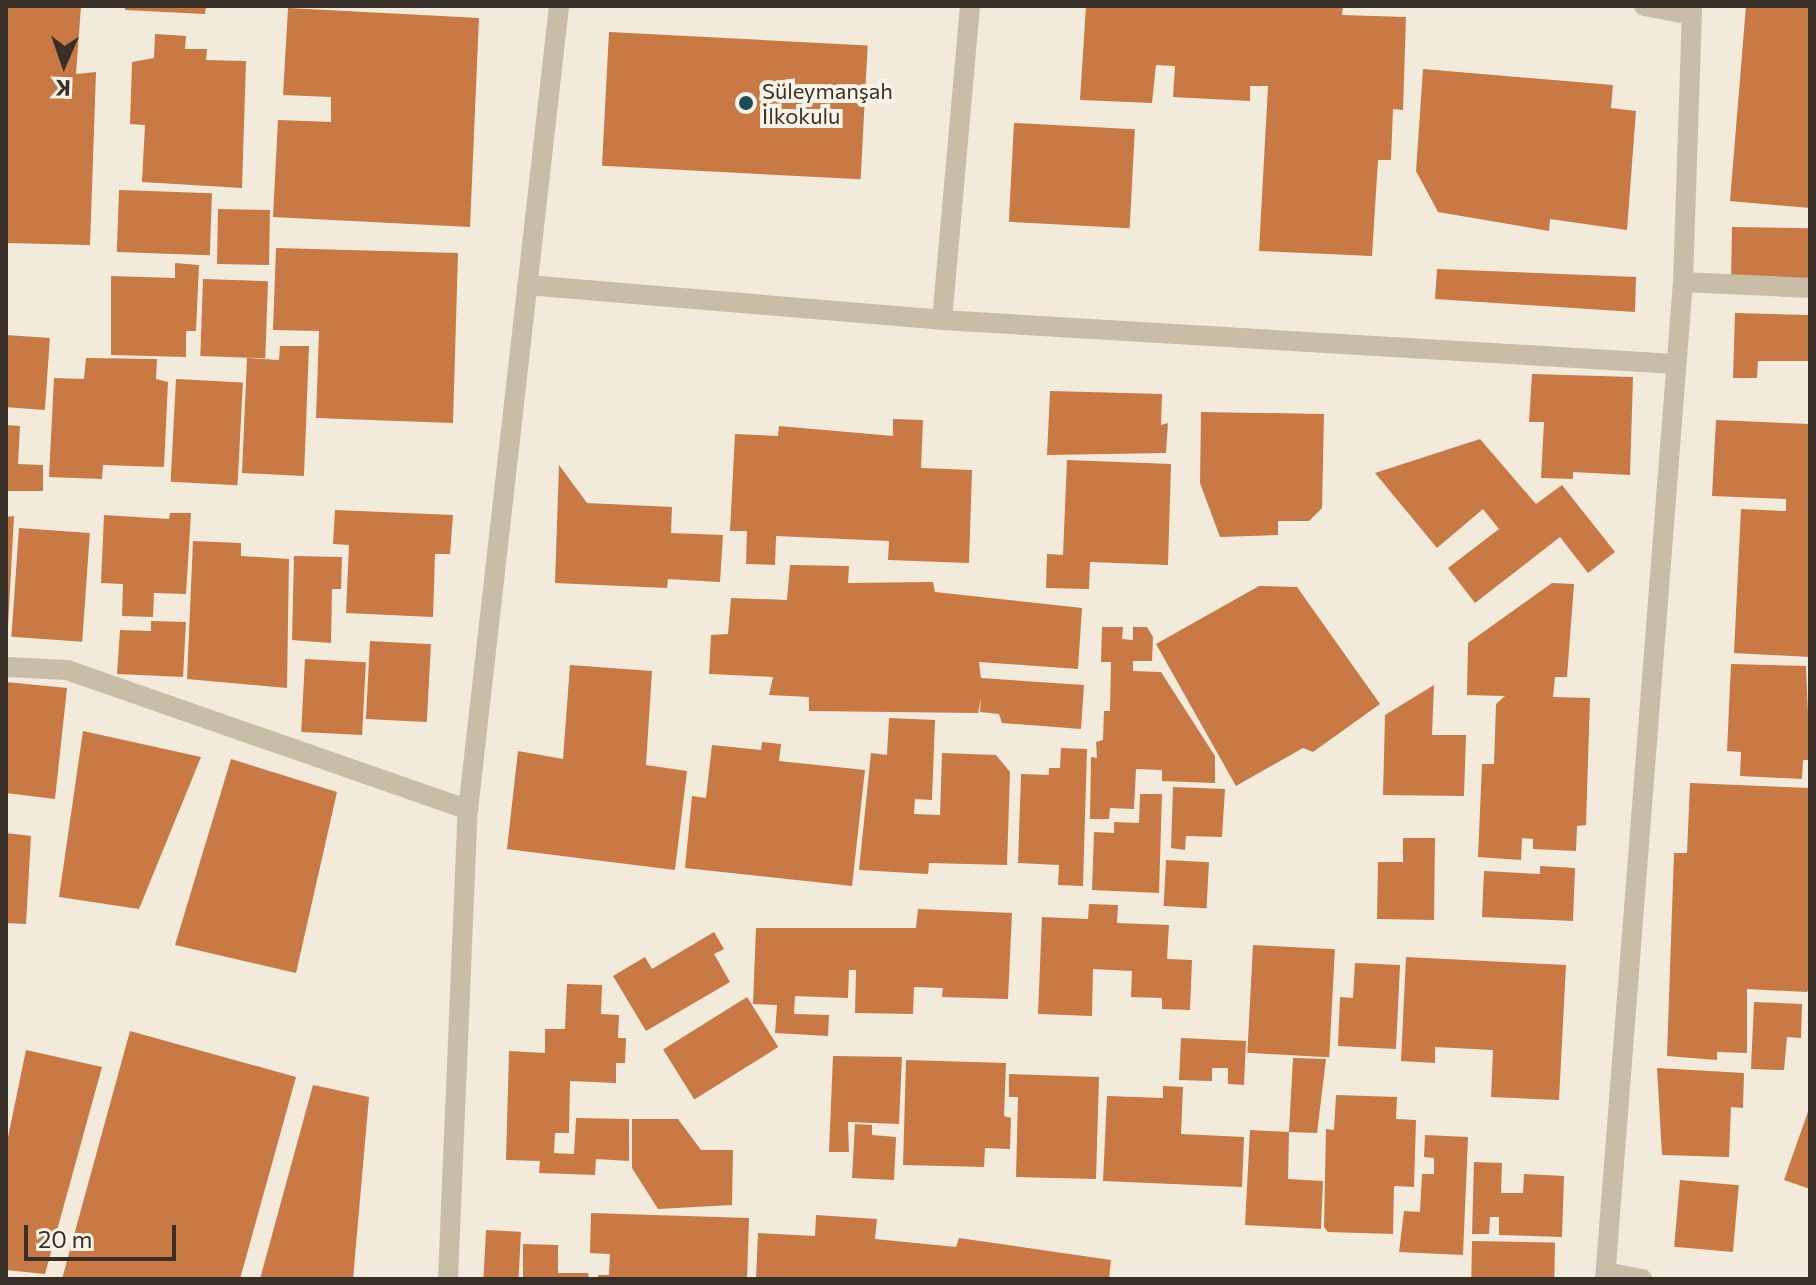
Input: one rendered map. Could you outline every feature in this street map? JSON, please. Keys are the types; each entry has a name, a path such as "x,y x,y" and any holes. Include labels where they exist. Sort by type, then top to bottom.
{"street":[{"path":"448,1279 468,810 559,6"},
{"path":"942,320 970,6"},
{"path":"1642,1279 1605,1276 1683,282 1692,10 1644,6"},
{"path":"1683,282 1810,288"},
{"path":"527,285 942,320 1676,364"},
{"path":"6,667 67,670 468,810"}],"building":[{"path":"6,6 81,6 76,74 96,72 90,245 6,243"},
{"path":"125,6 206,6 205,14 125,10"},
{"path":"1086,6 1343,6 1342,15 1406,17 1403,110 1393,109 1391,160 1378,160 1372,256 1259,251 1268,86 1250,86 1250,101 1173,97 1175,66 1156,65 1152,103 1080,100"},
{"path":"1746,6 1810,6 1810,208 1730,201"},
{"path":"288,8 479,18 470,227 273,217 278,120 331,122 331,97 283,95"},
{"path":"609,32 868,46 861,179 602,166"},
{"path":"155,34 186,36 185,49 207,49 206,60 246,61 242,188 142,182 145,125 130,124 132,62 154,58"},
{"path":"1423,69 1613,85 1611,108 1636,111 1627,230 1550,219 1549,231 1438,212 1416,171"},
{"path":"1014,123 1135,129 1130,228 1009,222"},
{"path":"119,190 212,193 210,255 117,252"},
{"path":"218,209 270,210 269,265 217,264"},
{"path":"1732,227 1810,228 1809,282 1731,281"},
{"path":"276,248 458,253 453,423 316,418 319,331 273,330"},
{"path":"175,263 199,265 196,331 186,331 186,357 111,355 111,276 175,278"},
{"path":"1437,269 1636,277 1635,312 1435,299"},
{"path":"203,279 268,281 265,358 200,356"},
{"path":"1735,313 1810,315 1810,361 1758,361 1757,378 1733,378"},
{"path":"6,335 50,338 45,410 6,407"},
{"path":"280,346 309,346 304,476 242,473 247,358 279,360"},
{"path":"86,358 157,359 156,379 168,382 164,467 103,465 102,479 49,477 54,378 84,379"},
{"path":"1532,374 1633,377 1630,475 1573,472 1573,479 1541,478 1544,422 1529,422"},
{"path":"176,379 243,383 238,485 171,482"},
{"path":"1050,391 1162,394 1161,425 1168,423 1166,453 1047,455"},
{"path":"1201,412 1324,414 1322,508 1309,521 1278,521 1278,535 1220,537 1200,483"},
{"path":"893,419 923,420 921,468 972,470 969,563 888,560 889,541 776,536 775,565 746,564 747,531 730,531 735,434 778,436 779,426 893,436"},
{"path":"1716,420 1810,424 1810,657 1734,653 1741,509 1786,511 1786,499 1712,496"},
{"path":"6,425 20,426 18,464 43,465 43,491 6,491"},
{"path":"1480,439 1536,504 1562,485 1615,552 1588,573 1560,537 1475,603 1448,568 1499,529 1483,509 1437,548 1375,473"},
{"path":"1067,460 1171,464 1168,565 1090,562 1089,589 1046,588 1047,554 1063,555"},
{"path":"559,465 587,503 672,507 671,533 723,535 720,582 668,579 667,588 555,583"},
{"path":"335,510 453,515 450,554 435,554 433,617 346,613 349,545 333,544"},
{"path":"170,513 191,513 186,594 154,593 153,617 122,616 123,584 101,583 104,515 169,519"},
{"path":"14,516 8,627 6,627 6,517"},
{"path":"19,528 90,533 82,642 11,637"},
{"path":"193,541 241,543 241,556 289,559 287,688 187,679"},
{"path":"294,556 342,557 341,589 332,589 331,643 292,640"},
{"path":"790,565 849,566 848,583 933,582 935,592 1082,608 1078,669 979,662 981,678 1084,685 1081,729 1002,723 999,714 980,712 981,698 978,713 809,711 809,697 769,695 773,677 709,674 711,635 728,634 731,598 787,600"},
{"path":"1552,583 1574,584 1567,677 1555,677 1553,697 1590,698 1586,825 1577,826 1576,851 1533,849 1533,839 1522,838 1521,860 1478,857 1482,764 1494,764 1496,704 1505,696 1467,695 1468,643"},
{"path":"1259,586 1297,587 1380,704 1313,752 1303,748 1236,786 1156,644"},
{"path":"151,621 186,622 183,677 117,674 120,630 151,631"},
{"path":"1102,627 1123,627 1122,639 1133,640 1133,627 1147,627 1153,637 1152,661 1133,661 1133,671 1161,672 1215,756 1215,783 1162,781 1162,770 1136,769 1134,809 1110,808 1109,819 1090,819 1091,757 1097,758 1096,742 1103,740 1104,711 1110,711 1111,662 1101,662"},
{"path":"370,641 431,644 427,722 366,719"},
{"path":"305,659 366,662 362,735 301,732"},
{"path":"1731,664 1806,666 1810,760 1803,760 1802,779 1740,776 1741,752 1727,751"},
{"path":"570,665 652,671 646,765 687,771 675,870 507,849 518,751 563,759"},
{"path":"6,682 67,688 55,799 6,793"},
{"path":"1434,685 1432,735 1466,735 1464,796 1383,795 1385,715"},
{"path":"889,718 935,720 932,800 915,799 914,814 940,815 942,753 996,755 1010,772 1007,865 929,863 928,874 859,870 871,753 887,755"},
{"path":"83,731 201,757 139,909 59,897"},
{"path":"762,742 781,744 779,761 865,770 852,886 685,868 692,796 706,798 712,745 761,750"},
{"path":"1061,748 1087,749 1083,886 1058,885 1059,865 1018,863 1021,774 1049,775 1049,768 1060,768"},
{"path":"231,759 337,792 296,973 175,945"},
{"path":"1690,783 1810,788 1810,986 1807,992 1747,989 1747,1053 1717,1052 1717,1060 1667,1056 1674,853 1687,853"},
{"path":"1173,787 1225,789 1222,837 1186,836 1185,850 1171,848"},
{"path":"1140,794 1162,794 1159,893 1092,890 1094,832 1114,833 1114,822 1139,823"},
{"path":"6,833 31,836 26,924 6,923"},
{"path":"1403,838 1435,838 1434,920 1377,919 1378,862 1403,862"},
{"path":"1166,860 1209,862 1207,908 1164,906"},
{"path":"1540,866 1575,868 1573,921 1482,917 1484,871 1540,874"},
{"path":"1089,904 1118,905 1117,923 1169,925 1167,959 1192,960 1190,1010 1162,1009 1162,998 1131,997 1132,971 1093,969 1092,1016 1038,1014 1042,917 1088,919"},
{"path":"918,909 1012,913 1008,999 942,997 943,988 914,987 913,1014 855,1013 856,970 849,970 848,998 795,996 794,1014 829,1015 828,1036 775,1033 777,1005 753,1004 756,928 916,928"},
{"path":"714,932 724,949 714,954 730,982 646,1031 613,976 645,957 652,969"},
{"path":"1253,945 1335,949 1329,1057 1247,1053"},
{"path":"1406,957 1566,965 1559,1100 1491,1097 1493,1050 1435,1047 1435,1063 1401,1061"},
{"path":"1355,963 1400,965 1396,1049 1338,1046 1340,997 1353,998"},
{"path":"567,984 602,985 601,1014 619,1015 618,1038 626,1038 625,1063 616,1063 616,1083 570,1081 569,1133 555,1133 554,1153 574,1154 576,1118 629,1119 629,1161 596,1159 595,1175 539,1173 540,1161 506,1160 509,1051 545,1053 545,1029 565,1029"},
{"path":"747,997 778,1047 694,1099 663,1049"},
{"path":"1754,1002 1802,1004 1801,1038 1787,1037 1784,1070 1751,1069"},
{"path":"130,1031 296,1077 240,1279 62,1279"},
{"path":"1181,1038 1246,1041 1244,1085 1228,1084 1228,1068 1212,1068 1212,1081 1179,1080"},
{"path":"26,1050 102,1067 45,1274 6,1270 6,1147"},
{"path":"833,1056 902,1057 899,1124 848,1122 849,1152 829,1152"},
{"path":"1293,1058 1326,1059 1317,1133 1289,1132"},
{"path":"906,1060 1006,1063 1004,1116 1011,1118 1010,1149 985,1148 984,1167 903,1165"},
{"path":"1657,1068 1744,1073 1743,1108 1731,1107 1729,1157 1662,1155"},
{"path":"1009,1074 1099,1077 1096,1179 1016,1177 1018,1097 1009,1097"},
{"path":"313,1085 369,1097 353,1279 260,1279"},
{"path":"1163,1086 1183,1087 1181,1134 1244,1137 1242,1187 1103,1181 1107,1096 1163,1098"},
{"path":"1336,1095 1397,1097 1396,1119 1416,1120 1414,1187 1394,1186 1393,1234 1328,1232 1324,1227 1326,1129 1334,1130"},
{"path":"1810,1106 1810,1189 1784,1180"},
{"path":"632,1119 678,1119 701,1150 733,1150 732,1205 658,1209 632,1168"},
{"path":"855,1124 872,1125 872,1135 896,1137 894,1180 852,1178"},
{"path":"1250,1130 1289,1132 1288,1179 1323,1181 1321,1229 1245,1225"},
{"path":"1425,1135 1468,1137 1463,1255 1399,1252 1404,1211 1420,1212 1422,1174 1434,1174 1434,1158 1424,1157"},
{"path":"1474,1162 1502,1163 1501,1193 1523,1193 1524,1174 1564,1176 1562,1237 1499,1235 1499,1217 1490,1217 1489,1234 1472,1234"},
{"path":"1680,1180 1739,1185 1733,1252 1674,1247"},
{"path":"591,1213 749,1218 747,1279 598,1279 598,1275 609,1275 610,1254 590,1253"},
{"path":"816,1215 877,1219 875,1239 956,1247 959,1238 1111,1260 1109,1279 756,1279 758,1233 815,1236"},
{"path":"486,1230 521,1232 518,1279 483,1279"},
{"path":"1472,1241 1555,1242 1554,1279 1471,1279"},
{"path":"523,1244 558,1245 558,1273 588,1273 589,1279 523,1279"}],"place":[{"name":"Süleymanşah İlkokulu","path":"746,103"}]}
